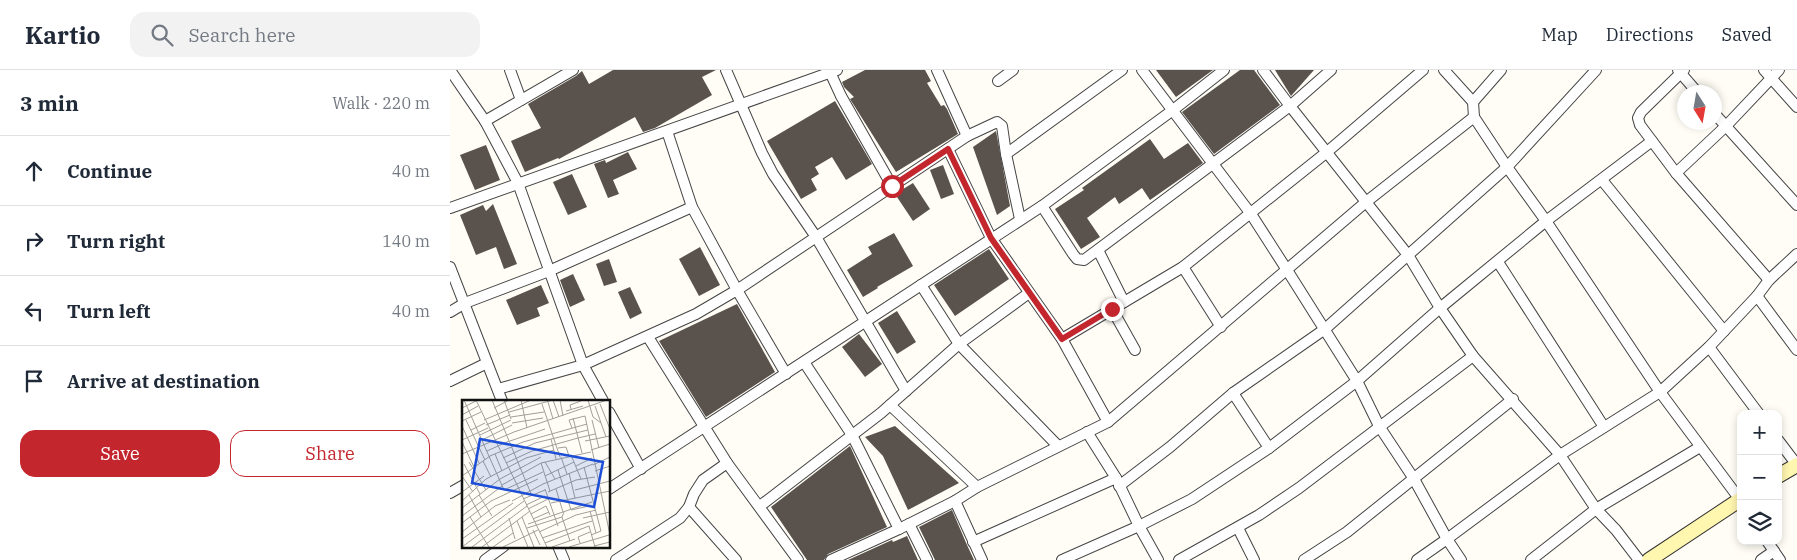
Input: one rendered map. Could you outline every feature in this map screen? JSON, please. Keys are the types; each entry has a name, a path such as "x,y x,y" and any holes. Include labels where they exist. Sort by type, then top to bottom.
{"street":[{"path":"450,70 486,121 518,183 583,366 602,400"},
{"path":"510,70 521,100"},
{"path":"486,121 573,70"},
{"path":"726,70 740,105 773,174 816,237 906,391"},
{"path":"998,81 1013,70"},
{"path":"1006,154 1122,70"},
{"path":"1142,70 1250,214 1287,270 1325,329 1356,381 1379,426 1414,479 1461,560"},
{"path":"610,488 1042,206 1173,110 1224,70"},
{"path":"1264,70 1290,106 1408,255 1440,308 1473,356 1513,399 1560,455 1596,509 1616,530 1639,560"},
{"path":"1042,206 1077,259 1084,260 1290,106 1331,70"},
{"path":"1062,339 1183,267 1327,152 1423,70"},
{"path":"1444,70 1473,102 1474,117 1507,167 1546,221 1660,392 1737,496"},
{"path":"1473,102 1501,70"},
{"path":"974,542 1118,482 1170,447 1233,393 1325,329 1507,167 1596,70"},
{"path":"1764,70 1797,107"},
{"path":"1676,173 1726,126 1779,70"},
{"path":"450,208 832,71 841,96 892,186"},
{"path":"1692,85 1681,71 1641,112 1638,118 1640,125 1676,173 1769,280"},
{"path":"941,72 967,136"},
{"path":"831,560 899,529 955,501 977,487 1108,422 1366,202 1474,117"},
{"path":"498,389 583,366 696,314 736,290 967,136 998,122 1003,133 1020,219"},
{"path":"1722,122 1797,205"},
{"path":"667,130 692,207 736,290 786,374"},
{"path":"1062,560 1139,526 1192,499 1269,448 1356,381 1440,308 1546,221 1652,141"},
{"path":"948,149 991,238 1062,339 1108,422"},
{"path":"1602,180 1724,331"},
{"path":"450,312 465,303 549,271 692,207"},
{"path":"1098,250 1124,302"},
{"path":"1416,560 1448,539 1560,455 1660,392 1724,331 1758,296 1769,280 1797,254"},
{"path":"1498,262 1604,427"},
{"path":"450,267 502,400"},
{"path":"1183,267 1221,327"},
{"path":"921,285 959,344 1058,446"},
{"path":"760,506 890,405 959,344 1029,293"},
{"path":"1758,296 1797,350"},
{"path":"1112,309 1135,350"},
{"path":"648,337 727,463 798,560"},
{"path":"1709,346 1756,410"},
{"path":"1184,559 1238,528 1299,488 1473,356"},
{"path":"804,362 852,435 899,529"},
{"path":"450,381 487,363"},
{"path":"1233,393 1269,448"},
{"path":"1304,560 1347,532 1513,399"},
{"path":"890,405 977,487"},
{"path":"610,414 641,469"},
{"path":"1087,432 1118,482 1158,560"},
{"path":"1782,445 1797,465 1782,474"},
{"path":"1531,560 1596,509 1700,447"},
{"path":"616,560 680,518 689,507 702,480 727,463"},
{"path":"955,501 982,560"},
{"path":"1649,560 1737,502"},
{"path":"689,507 736,560"},
{"path":"909,524 927,560"},
{"path":"1238,528 1254,560"},
{"path":"1761,560 1777,556 1770,545"},
{"path":"485,560 501,548"},
{"path":"559,548 564,560"}],"building":[{"path":"613,70 716,70 702,77 712,95 655,128 643,132 635,117 559,159 525,172 511,141 541,128 528,104 582,71 589,84"},
{"path":"865,70 925,70 931,81 927,83 941,106 944,105 947,109 958,134 896,172 850,99 854,97 844,87 842,82"},
{"path":"1156,70 1213,70 1176,97"},
{"path":"1240,70 1254,70 1280,105 1214,154 1182,112"},
{"path":"1275,70 1314,70 1291,96"},
{"path":"835,101 872,164 846,180 832,157 815,167 819,174 811,179 817,190 801,199 767,141"},
{"path":"996,131 1010,206 997,215 973,147"},
{"path":"1150,139 1164,159 1188,143 1203,163 1150,200 1142,188 1119,204 1115,197 1087,218 1100,237 1081,249 1055,209 1084,190 1082,188"},
{"path":"486,145 500,180 475,190 460,155"},
{"path":"628,152 637,169 613,180 619,194 608,198 594,164 605,160 606,163"},
{"path":"943,165 954,194 941,199 930,170"},
{"path":"572,174 587,207 568,215 553,182"},
{"path":"913,183 930,209 913,221 895,194"},
{"path":"493,204 517,264 504,269 496,247 476,255 460,215 483,205 486,211"},
{"path":"894,233 913,266 863,297 847,270 872,254 868,247"},
{"path":"700,247 720,285 699,296 679,259"},
{"path":"989,249 1009,279 955,316 934,285"},
{"path":"609,259 617,282 604,286 596,264"},
{"path":"573,274 585,300 570,307 560,280"},
{"path":"541,285 549,303 537,308 540,316 517,325 506,300"},
{"path":"630,287 642,313 630,319 618,292"},
{"path":"737,304 775,372 706,417 659,341"},
{"path":"897,311 916,342 897,354 878,323"},
{"path":"859,334 882,364 865,377 842,347"},
{"path":"895,426 959,483 908,510 883,456 865,437"},
{"path":"850,446 887,527 828,554 824,560 807,560 771,507"},
{"path":"952,510 974,560 935,560 919,527"},
{"path":"907,536 918,560 848,560 892,540 893,542"}],"route":[{"path":"892,186 948,149 991,238 1062,339 1112,309"}]}
